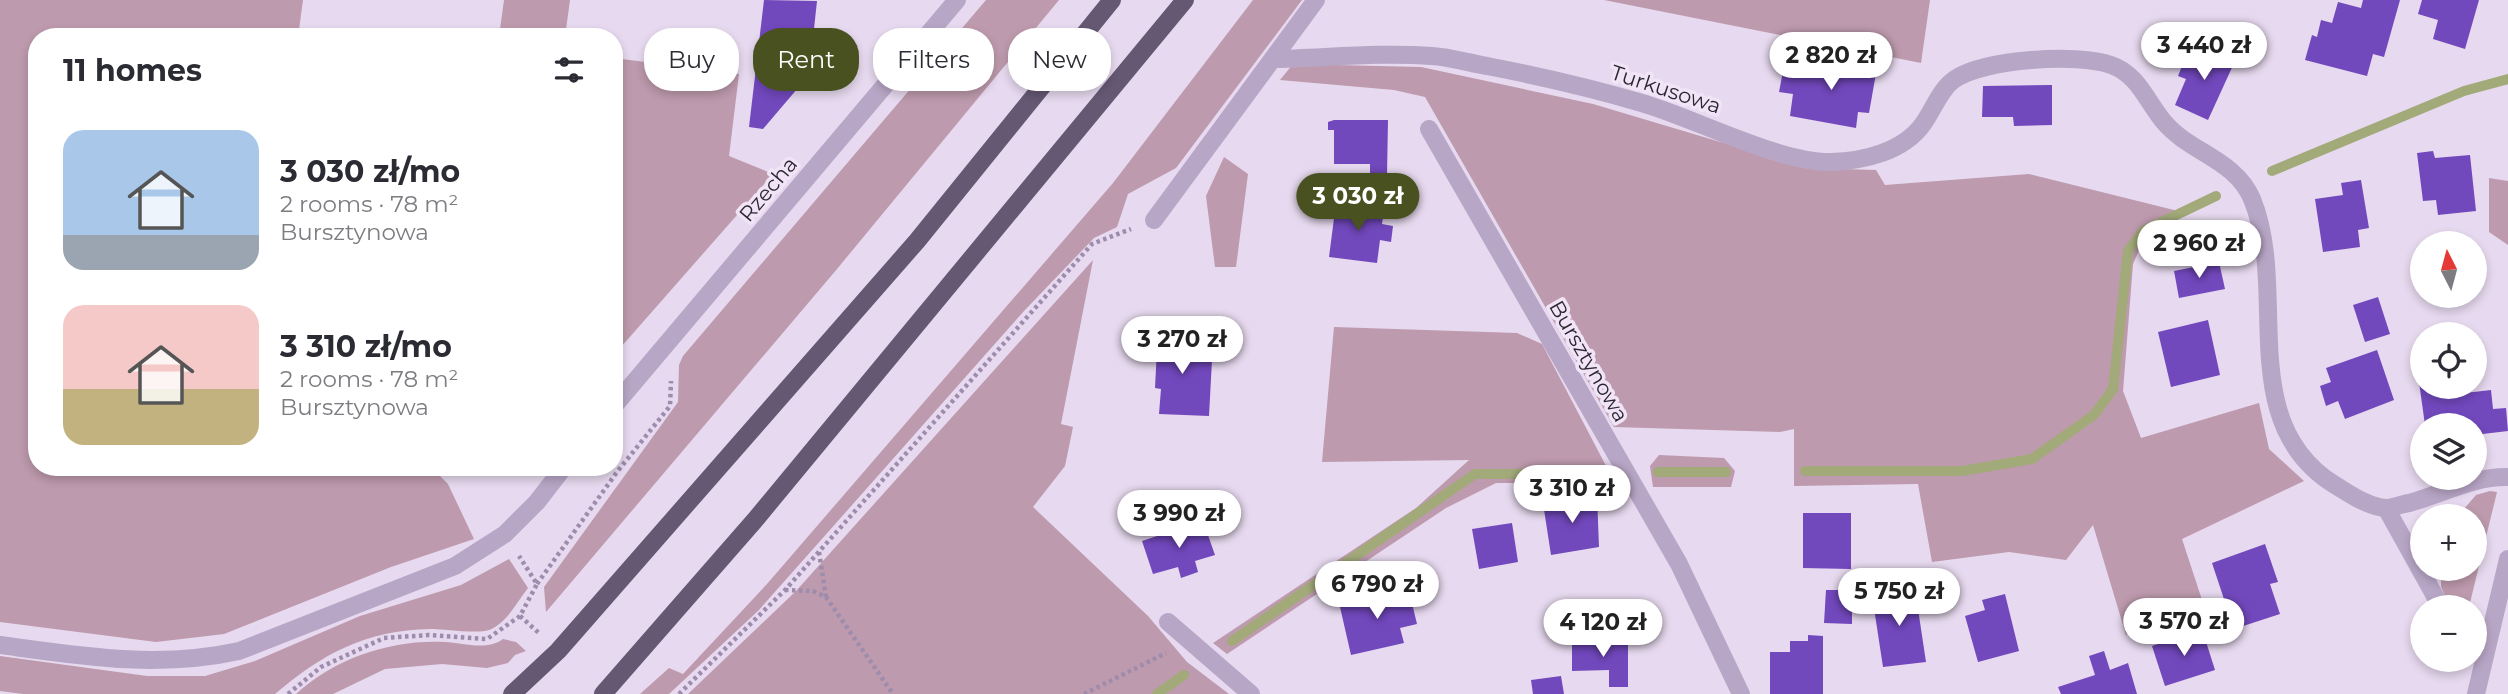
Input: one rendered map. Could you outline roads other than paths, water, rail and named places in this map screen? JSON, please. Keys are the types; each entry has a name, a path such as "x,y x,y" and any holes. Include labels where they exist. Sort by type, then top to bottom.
{"main road":[{"path":"512,694 558,652 917,241 1112,0"},
{"path":"603,694 755,520 1185,0"}],"street":[{"name":"Rzecha","path":"623,395 957,0"},
{"path":"1154,220 1316,0"},
{"name":"Turkusowa","path":"1273,59 1432,56 1530,74 1621,97 1789,155 1826,162 1867,159 1893,148 1920,128 1952,80 1975,70 2058,59 2113,65 2134,79 2165,124 2190,144 2238,174 2252,198 2262,234 2271,372 2277,407 2288,436 2303,460 2326,479 2358,499 2386,508"},
{"name":"Bursztynowa","path":"1429,129 1679,564 1741,694"},
{"path":"0,645 115,661 157,662 239,651 455,566 505,534 537,502 557,476"},
{"path":"2434,595 2386,508 2490,476 2508,477"},
{"path":"2487,634 2508,559"},
{"path":"1168,622 1251,694"},
{"path":"2476,694 2478,672"}],"waterway":[{"path":"2272,171 2464,91 2508,79"},
{"path":"1805,471 1962,471 2032,459 2094,415 2113,389 2128,251 2143,231 2216,196"},
{"path":"1658,472 1726,472"},
{"path":"1232,641 1475,474 1598,474"},
{"path":"1157,694 1184,675"}]}
